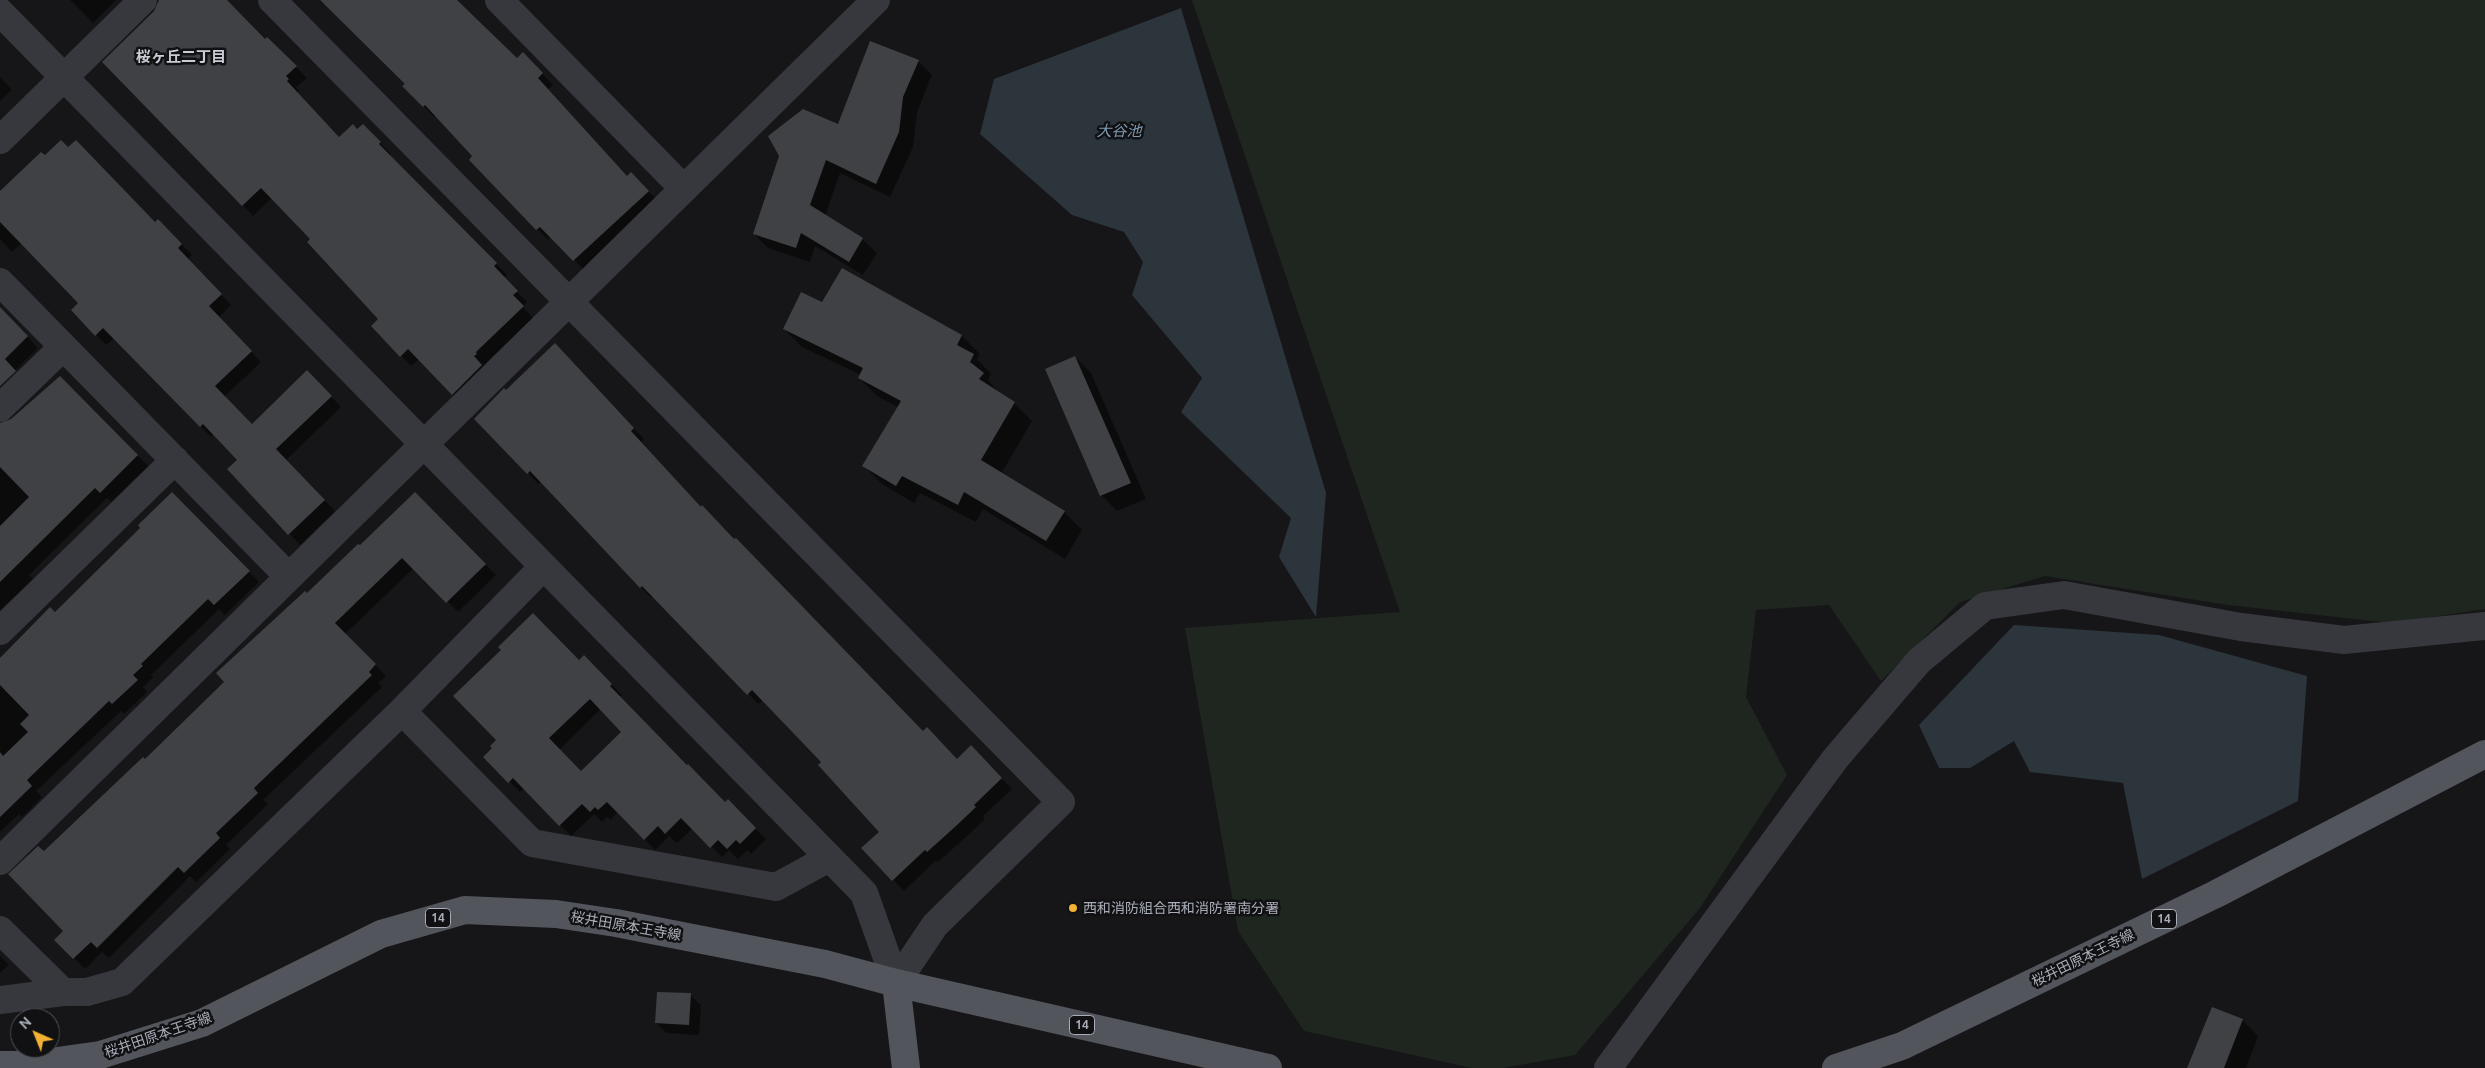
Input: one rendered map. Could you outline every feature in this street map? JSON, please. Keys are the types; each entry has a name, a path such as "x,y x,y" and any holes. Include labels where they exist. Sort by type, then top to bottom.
{"main road":[{"name":"桜井田原本王寺線","path":"1836,1068 1911,1042 2216,894 2485,754"},
{"name":"桜井田原本王寺線","path":"0,1065 28,1065 100,1055 202,1023 381,934 465,910 556,914 616,923 824,964 896,983 1268,1068"},
{"path":"896,983 906,1068"}],"street":[{"path":"0,140 142,0"},
{"path":"272,0 1061,802 935,925 896,983"},
{"path":"499,0 683,188"},
{"path":"0,861 876,0"},
{"path":"0,12 423,446 864,893 896,983"},
{"path":"0,282 288,576"},
{"path":"0,408 62,347"},
{"path":"0,632 175,460"},
{"path":"0,1000 63,992 87,992 122,982 402,711 543,567"},
{"path":"1608,1068 1835,759 1920,660 1985,606 2064,595 2241,627 2344,640 2485,626"},
{"path":"402,711 532,843 776,887 829,858"},
{"path":"0,930 63,992"}],"shaded area":[{"path":"1192,0 2485,0 2485,609 2391,623 2228,605 2045,576 1960,602 1881,681 1829,605 1756,610 1746,697 1787,775 1700,908 1575,1055 1503,1068 1472,1068 1304,1031 1238,931 1185,628 1400,612"}],"water":[{"name":"大谷池","path":"1181,8 1326,493 1316,617 1279,557 1291,518 1181,412 1202,378 1132,295 1143,262 1124,232 1072,215 980,134 994,79"},
{"path":"2014,625 2159,635 2307,676 2298,801 2142,879 2123,783 2030,772 2014,741 1970,768 1939,768 1919,725"}],"building":[{"path":"159,0 227,0 265,39 267,37 297,66 286,76 289,79 287,81 339,137 353,124 357,129 363,124 381,142 379,144 497,263 494,266 518,291 513,295 524,306 476,352 477,354 474,356 482,365 452,395 408,349 400,357 371,326 378,319 307,242 310,239 261,188 242,206 102,62 154,11"},
{"path":"320,0 457,0 517,58 523,52 543,73 538,78 627,176 631,172 649,191 573,261 540,227 536,230 469,160 472,156 425,105 423,107 402,86 405,84"},
{"path":"870,41 919,60 903,97 899,132 876,184 826,160 810,205 863,238 849,262 801,233 796,248 753,234 779,156 768,136 803,109 838,124"},
{"path":"61,140 68,147 76,140 155,222 158,219 182,244 178,248 222,294 209,306 252,351 215,386 252,424 307,370 332,396 276,449 325,500 288,535 227,469 237,460 203,424 200,427 103,328 95,336 71,310 78,303 0,222 0,191 41,152 45,155"},
{"path":"842,268 962,335 957,345 974,354 970,362 984,373 979,379 1015,402 981,460 1065,511 1046,541 964,492 958,505 902,476 896,486 862,466 901,401 858,378 863,368 783,329 801,292 822,302"},
{"path":"0,307 28,336 5,359 16,371 0,386"},
{"path":"555,343 634,428 631,431 701,507 702,505 734,539 736,538 923,731 927,727 957,759 971,745 1002,778 974,805 976,807 956,826 927,852 925,850 892,881 861,848 879,832 818,765 821,762 752,690 747,695 642,586 640,588 530,471 527,474 474,419 504,388 506,390"},
{"path":"1075,356 1131,483 1100,496 1045,369"},
{"path":"60,376 138,455 100,493 95,488 0,582 0,526 29,497 0,467 0,423 11,419"},
{"path":"172,492 250,571 214,605 208,599 141,664 143,666 133,675 138,680 112,704 109,701 27,780 32,786 0,817 0,752 3,756 28,732 20,724 29,715 0,685 0,658 50,607 55,612 140,528 138,525"},
{"path":"415,492 486,564 446,603 402,558 335,623 376,664 369,672 372,675 254,788 258,793 216,833 220,838 184,873 178,867 97,948 91,942 73,959 54,940 63,931 8,874 38,846 44,851 143,757 145,759 224,682 216,673 305,591 307,593 358,544 360,545"},
{"path":"533,613 579,660 584,655 612,684 610,686 687,765 725,802 728,799 756,828 740,844 736,840 727,849 718,840 710,848 681,818 665,834 658,826 644,840 607,802 598,810 595,807 590,812 582,804 559,826 513,778 508,783 483,757 492,748 490,746 496,740 453,696 501,650 498,647","holes":["590,699 621,732 581,771 549,738"]},
{"path":"657,992 691,993 689,1025 655,1023"},
{"path":"2212,1007 2243,1019 2224,1068 2187,1068"}],"place":[{"name":"西和消防組合西和消防署南分署","path":"1073,908"}],"district":[{"name":"桜ヶ丘二丁目","path":"181,57"}]}
